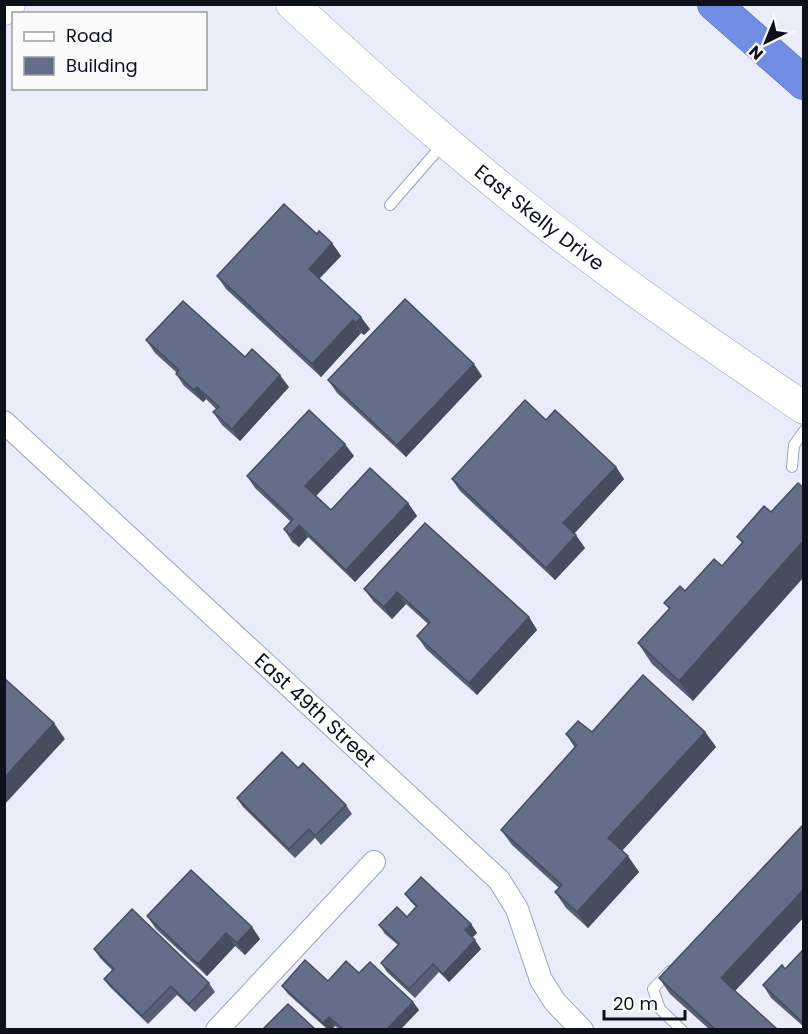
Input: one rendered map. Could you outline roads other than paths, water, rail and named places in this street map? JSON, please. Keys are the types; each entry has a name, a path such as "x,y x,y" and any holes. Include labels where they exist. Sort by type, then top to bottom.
{"highway":[{"path":"714,4 804,83"}],"main road":[{"path":"4,9 9,4"},
{"name":"East Skelly Drive","path":"292,4 519,203 694,333 804,408"}],"street":[{"name":"East 49th Street","path":"4,422 499,880 517,909 541,980 555,1002 582,1029"},
{"path":"217,1029 374,862"}],"lane":[{"path":"390,205 446,141"},
{"path":"792,467 794,445 804,431"},
{"path":"677,963 653,989 660,1009 682,1029"}]}
